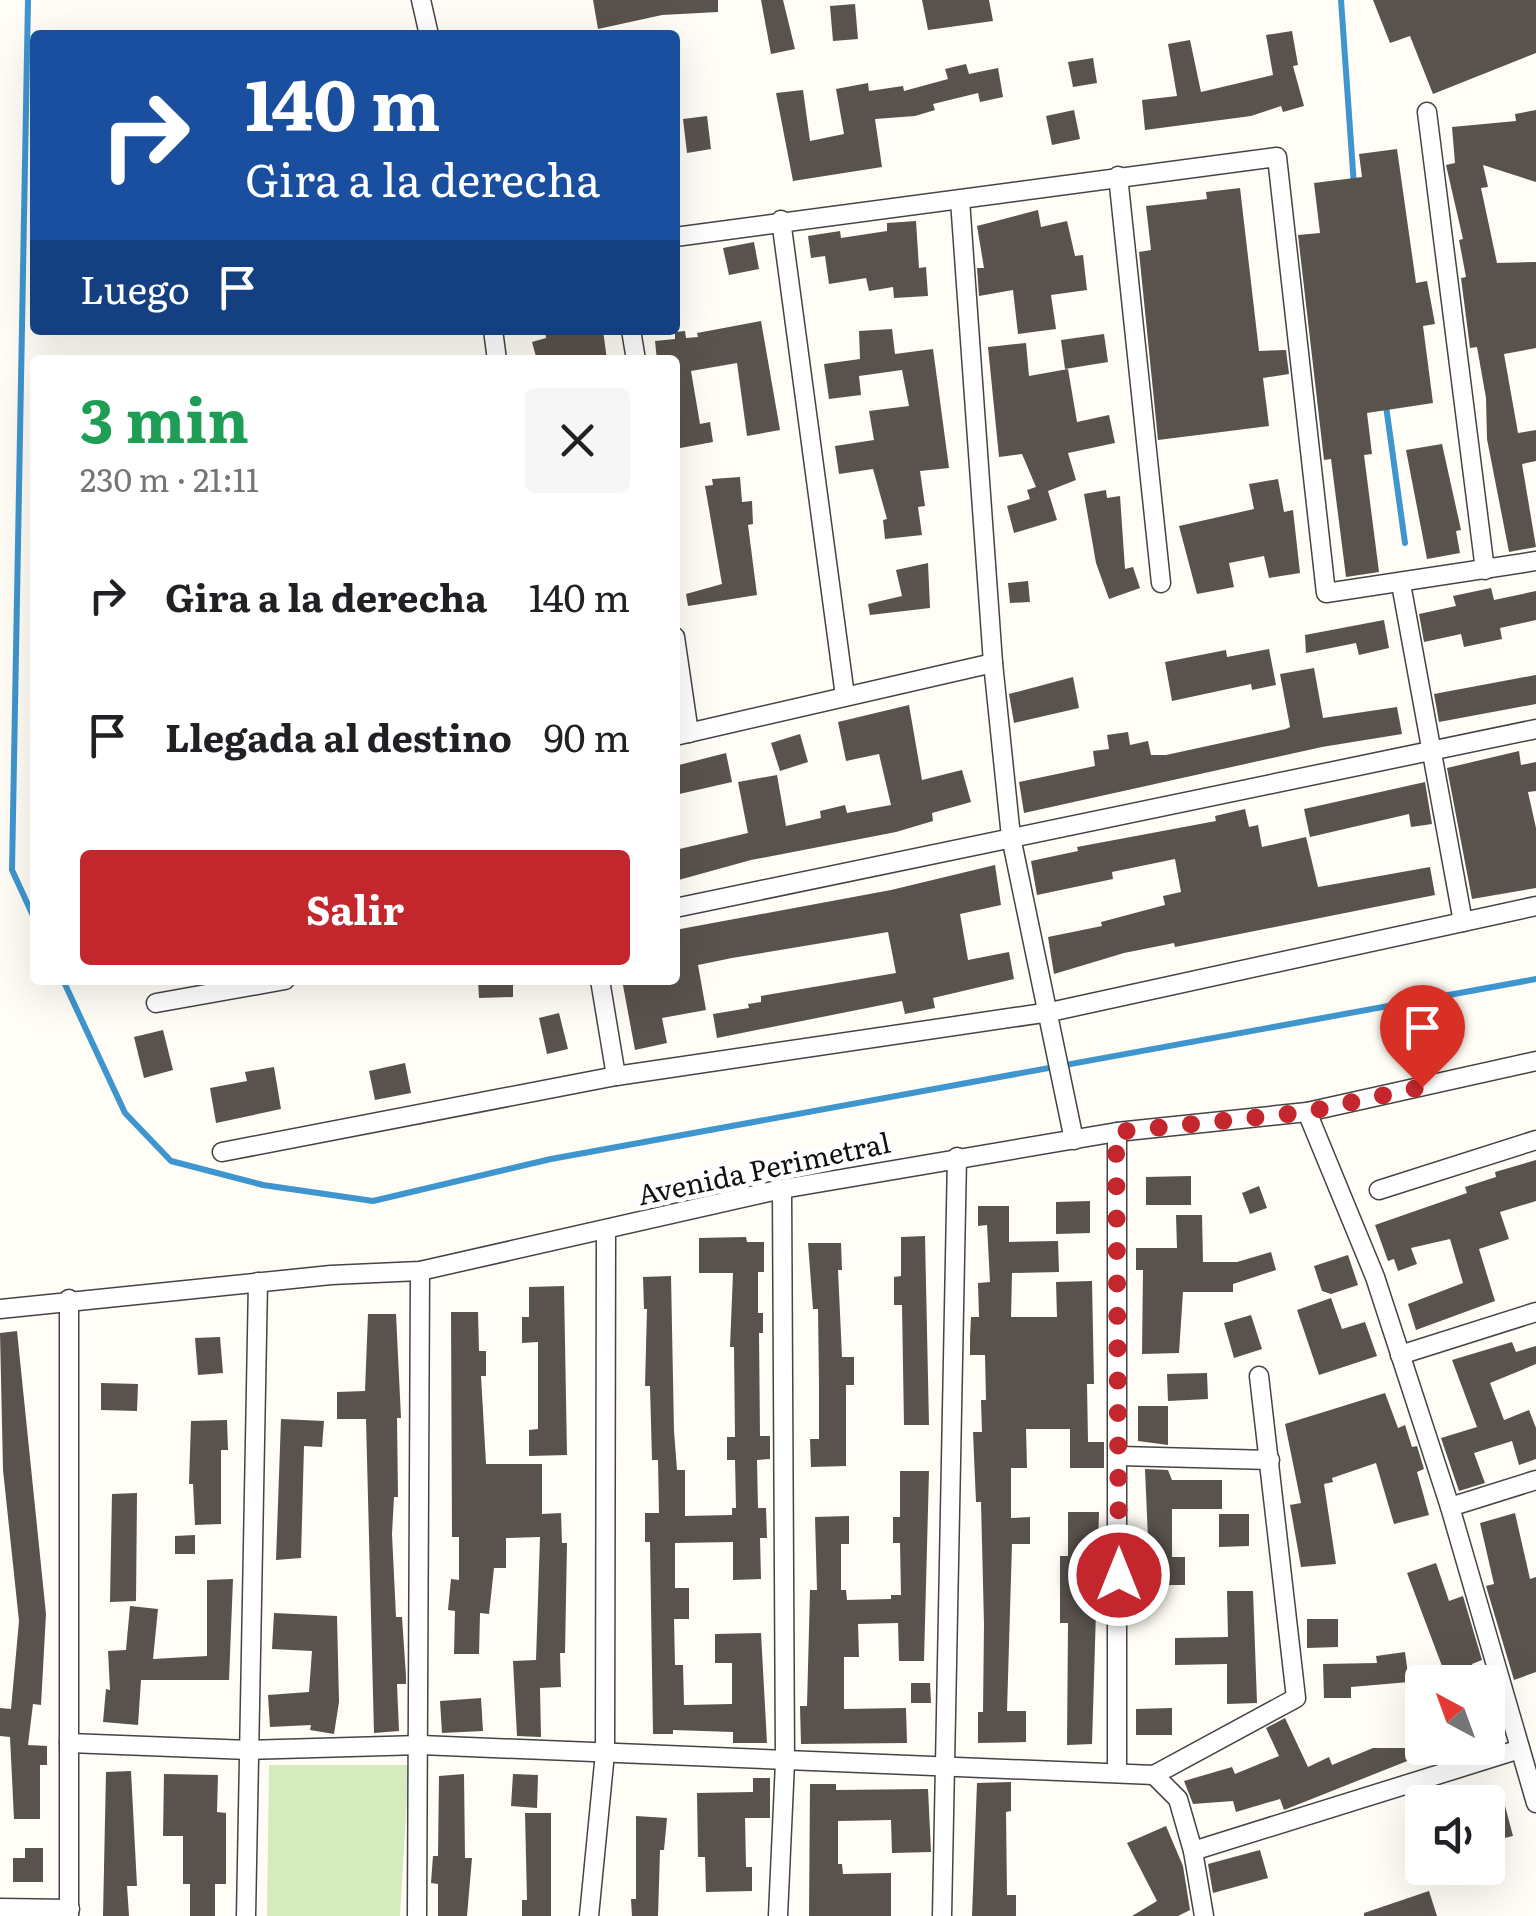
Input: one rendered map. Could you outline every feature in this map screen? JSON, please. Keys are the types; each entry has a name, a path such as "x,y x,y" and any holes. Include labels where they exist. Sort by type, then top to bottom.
{"street":[{"path":"421,0 428,30"},
{"path":"1427,112 1485,570"},
{"path":"680,236 1277,157 1326,593 1536,560"},
{"path":"1118,176 1161,583"},
{"path":"960,200 993,663 1011,838 1074,1140"},
{"path":"781,220 845,696"},
{"path":"1401,584 1463,922"},
{"path":"680,707 682,735 993,663"},
{"path":"680,907 1536,729"},
{"path":"222,1152 616,1076 1050,1012 1536,906"},
{"path":"156,1003 258,985"},
{"path":"601,985 616,1076"},
{"name":"Avenida Perimetral","path":"0,1309 69,1299 420,1271 606,1232 782,1189 1116,1132 1307,1112 1536,1061"},
{"path":"1307,1112 1375,1277 1450,1507 1536,1803"},
{"path":"1116,1132 1120,1456 1117,1773"},
{"path":"1379,1190 1536,1140"},
{"path":"942,1916 957,1157"},
{"path":"778,1916 786,1762 782,1189"},
{"path":"589,1916 605,1753 606,1232"},
{"path":"417,1916 421,1745 420,1271"},
{"path":"246,1916 258,1282"},
{"path":"0,1908 70,1912 69,1299"},
{"path":"1400,1356 1536,1312"},
{"path":"70,1743 250,1750 421,1745 1154,1776 1296,1698 1259,1376"},
{"path":"1120,1456 1270,1460"},
{"path":"1450,1507 1536,1480"},
{"path":"1193,1852 1520,1749"},
{"path":"1154,1776 1178,1799 1193,1852 1203,1916"}],"green space":[{"path":"269,1765 409,1765 400,1916 267,1916"}],"building":[{"path":"593,0 718,0 718,12 662,15 598,29"},
{"path":"761,0 783,0 795,49 771,54"},
{"path":"922,0 989,0 993,21 928,30"},
{"path":"1373,0 1536,0 1536,53 1433,94 1410,36 1390,43"},
{"path":"855,4 858,39 833,41 830,6"},
{"path":"1292,31 1298,65 1293,66 1304,106 1283,112 1281,106 1251,116 1145,130 1142,100 1177,96 1168,44 1190,40 1201,92 1273,75 1266,35"},
{"path":"1093,58 1097,83 1073,87 1068,62"},
{"path":"966,64 969,74 998,68 1003,97 980,102 978,93 933,104 935,110 915,116 875,119 882,167 793,181 776,93 803,90 810,141 844,134 836,89 868,83 869,91 903,86 904,91 948,79 945,69"},
{"path":"1074,110 1080,139 1052,145 1046,116"},
{"path":"1536,110 1536,182 1483,165 1488,187 1481,188 1497,263 1536,262 1536,348 1504,354 1518,433 1536,430 1536,461 1522,464 1536,547 1509,552 1487,439 1486,398 1477,347 1470,348 1461,278 1466,277 1459,240 1463,239 1446,165 1455,163 1452,127 1516,121 1515,114"},
{"path":"707,116 711,149 687,153 683,119"},
{"path":"1397,149 1416,283 1427,281 1435,324 1423,326 1433,403 1367,413 1372,454 1364,455 1379,572 1346,577 1331,459 1324,460 1298,235 1320,233 1314,183 1362,177 1359,154"},
{"path":"1240,188 1259,351 1286,350 1289,374 1263,378 1269,426 1158,440 1139,252 1151,250 1146,206 1207,199 1206,192"},
{"path":"1038,210 1041,227 1067,221 1075,256 1083,255 1087,290 1051,295 1056,329 1018,334 1013,290 979,296 977,268 984,268 977,226"},
{"path":"916,221 919,268 926,267 928,296 894,298 893,287 869,291 866,278 829,284 825,256 811,258 808,236 840,231 841,238 887,231 887,223"},
{"path":"754,242 759,269 729,275 723,248"},
{"path":"761,321 780,430 747,436 737,363 691,371 700,424 710,422 713,442 680,448 680,355 656,355 655,341 675,339 680,332 685,331 686,338 698,337 697,333"},
{"path":"892,329 895,354 933,349 949,468 920,471 925,506 918,507 922,535 885,539 883,520 887,519 873,469 839,474 835,446 874,440 869,411 909,406 902,370 859,376 861,395 829,399 824,364 860,359 859,331"},
{"path":"1104,334 1108,362 1065,369 1061,340"},
{"path":"546,335 604,335 606,355 536,355 532,342"},
{"path":"1026,343 1029,376 1068,369 1077,422 1109,415 1115,443 1068,453 1076,480 1048,491 1057,520 1014,533 1007,506 1030,499 1027,490 1036,487 1022,454 999,457 988,347"},
{"path":"1442,444 1461,530 1456,531 1460,553 1427,559 1406,450"},
{"path":"740,477 742,502 752,501 753,524 748,525 757,595 688,606 686,594 722,584 705,486 713,485 712,479"},
{"path":"1278,479 1284,512 1293,510 1300,573 1269,578 1264,556 1229,563 1234,587 1197,594 1179,526 1254,509 1249,484"},
{"path":"1106,490 1107,498 1120,496 1125,569 1133,567 1140,588 1109,599 1096,563 1084,494"},
{"path":"928,563 930,608 870,615 868,604 902,596 896,570"},
{"path":"1028,581 1030,602 1010,603 1008,583"},
{"path":"1491,588 1494,600 1536,591 1536,620 1500,628 1502,639 1464,647 1461,634 1424,642 1419,614 1456,606 1453,596"},
{"path":"1384,620 1389,648 1359,655 1356,643 1306,653 1305,635"},
{"path":"1269,649 1276,685 1252,690 1251,684 1172,701 1165,662 1226,650 1227,657"},
{"path":"1314,668 1323,718 1397,707 1402,734 1322,747 1024,813 1019,782 1095,766 1093,751 1109,749 1107,735 1128,732 1130,745 1148,741 1151,755 1166,755 1290,727 1280,674"},
{"path":"1536,675 1536,704 1439,722 1434,694"},
{"path":"1073,677 1079,708 1014,723 1009,694"},
{"path":"909,705 922,780 962,770 971,802 932,813 933,821 896,832 751,860 680,880 680,849 748,833 738,782 777,775 786,826 821,818 820,811 845,805 847,813 891,805 879,754 846,761 838,722"},
{"path":"800,734 808,762 780,771 771,743"},
{"path":"1519,751 1521,765 1536,762 1536,791 1528,792 1536,828 1536,888 1472,899 1447,768"},
{"path":"726,753 732,782 680,794 680,765"},
{"path":"1425,782 1432,824 1411,827 1409,814 1310,837 1304,809"},
{"path":"1245,809 1249,827 1258,825 1262,847 1306,837 1318,887 1430,867 1435,895 1175,947 1174,943 1124,953 1054,974 1048,937 1102,926 1101,922 1165,905 1163,896 1181,892 1175,859 1112,872 1113,879 1037,895 1031,861 1078,851 1077,847 1216,821 1215,816"},
{"path":"995,865 1001,905 960,914 968,960 1009,952 1014,979 933,998 935,1008 905,1014 902,1001 717,1038 713,1014 749,1008 748,1004 761,1002 761,996 896,973 888,932 732,958 698,965 706,1010 662,1018 667,1043 635,1050 623,985 680,985 680,929 891,890"},
{"path":"478,985 513,985 513,997 479,998"},
{"path":"559,1013 568,1049 547,1054 539,1018"},
{"path":"163,1030 173,1070 144,1078 134,1037"},
{"path":"405,1063 411,1093 375,1100 369,1071"},
{"path":"274,1067 281,1109 216,1123 210,1088 247,1081 245,1072"},
{"path":"1536,1160 1536,1201 1500,1212 1509,1239 1479,1249 1495,1301 1416,1330 1408,1304 1463,1283 1450,1239 1411,1248 1417,1264 1398,1271 1394,1259 1388,1261 1375,1225 1467,1193 1465,1187 1496,1177 1495,1172"},
{"path":"1191,1176 1191,1205 1146,1205 1146,1177"},
{"path":"1259,1186 1267,1208 1250,1214 1242,1193"},
{"path":"1090,1201 1090,1233 1056,1234 1056,1202"},
{"path":"978,1206 1009,1206 1009,1242 1058,1241 1059,1272 1012,1273 1011,1317 1057,1317 1056,1282 1092,1281 1094,1384 1087,1384 1088,1442 1104,1442 1104,1468 1070,1468 1070,1429 1026,1429 1027,1468 1011,1468 1011,1518 1030,1517 1030,1544 1012,1544 1007,1711 1026,1711 1026,1742 978,1743 978,1712 983,1712 984,1624 981,1502 976,1502 973,1432 982,1432 981,1400 986,1400 985,1355 970,1355 970,1338 971,1317 979,1317 978,1283 990,1282 987,1225 978,1226"},
{"path":"1176,1215 1202,1215 1203,1262 1237,1262 1271,1252 1276,1270 1233,1284 1233,1292 1183,1292 1179,1353 1142,1354 1143,1270 1136,1270 1136,1248 1177,1248"},
{"path":"925,1236 929,1425 904,1425 902,1305 894,1305 894,1277 901,1276 901,1237"},
{"path":"746,1237 747,1242 764,1242 764,1272 758,1272 758,1313 763,1313 763,1333 759,1333 760,1436 770,1436 770,1459 757,1460 758,1508 766,1508 767,1538 760,1538 761,1579 733,1580 733,1542 675,1543 675,1588 689,1588 689,1619 674,1619 675,1665 683,1665 684,1705 732,1704 732,1663 715,1663 715,1634 761,1633 767,1743 733,1743 733,1732 673,1730 673,1734 653,1734 650,1542 645,1542 645,1513 659,1513 658,1460 652,1460 650,1386 645,1386 647,1309 643,1277 671,1276 674,1431 677,1470 685,1470 685,1516 732,1515 732,1508 736,1508 735,1460 727,1460 727,1437 735,1437 734,1347 730,1347 733,1273 699,1273 699,1238"},
{"path":"808,1243 841,1243 842,1270 838,1270 842,1357 854,1357 854,1385 846,1385 846,1466 811,1467 810,1439 819,1439 818,1309 813,1309"},
{"path":"1348,1255 1358,1285 1331,1294 1322,1291 1314,1266"},
{"path":"564,1286 567,1455 529,1456 529,1430 538,1429 538,1342 522,1343 522,1317 529,1317 529,1287"},
{"path":"1331,1298 1342,1329 1365,1322 1377,1356 1319,1375 1297,1310"},
{"path":"451,1312 478,1312 479,1351 486,1351 486,1376 481,1376 486,1464 542,1464 542,1514 561,1513 562,1543 567,1543 565,1653 560,1653 561,1687 540,1688 541,1737 517,1736 513,1661 536,1660 540,1537 506,1538 506,1568 494,1568 489,1614 480,1613 479,1654 454,1654 455,1611 448,1610 451,1579 459,1580 459,1537 452,1537"},
{"path":"368,1314 396,1314 401,1418 397,1418 398,1497 394,1497 392,1534 396,1617 402,1617 406,1676 406,1684 397,1684 399,1731 374,1733 366,1419 337,1419 337,1392 365,1391"},
{"path":"1251,1315 1262,1349 1234,1358 1224,1323"},
{"path":"17,1331 46,1614 41,1705 33,1704 28,1745 47,1746 47,1765 40,1765 40,1819 14,1819 10,1737 0,1736 0,1708 11,1709 19,1621 3,1470 0,1333"},
{"path":"220,1337 223,1373 198,1375 195,1338"},
{"path":"1512,1342 1516,1352 1536,1346 1536,1364 1490,1383 1504,1420 1529,1410 1536,1428 1536,1459 1519,1465 1512,1441 1474,1453 1485,1483 1459,1491 1441,1438 1477,1427 1452,1360"},
{"path":"1207,1373 1208,1399 1168,1401 1167,1374"},
{"path":"101,1383 138,1384 137,1411 101,1410"},
{"path":"1385,1393 1398,1428 1405,1425 1412,1447 1417,1446 1424,1469 1417,1472 1429,1515 1394,1524 1376,1463 1332,1478 1333,1482 1324,1484 1336,1564 1301,1567 1290,1505 1301,1503 1285,1424"},
{"path":"1138,1406 1168,1406 1168,1445 1138,1441"},
{"path":"281,1419 324,1421 322,1447 304,1446 301,1558 276,1560"},
{"path":"227,1420 228,1450 221,1450 221,1524 195,1525 193,1484 189,1484 191,1421"},
{"path":"1145,1469 1168,1470 1172,1480 1222,1480 1222,1509 1172,1509 1172,1557 1185,1557 1185,1585 1150,1585"},
{"path":"900,1471 929,1471 924,1661 899,1661 898,1623 858,1624 859,1657 844,1657 844,1709 906,1708 907,1743 801,1744 800,1706 807,1706 810,1590 817,1590 815,1517 849,1516 849,1544 841,1544 841,1590 846,1590 847,1600 891,1599 891,1595 901,1595 900,1543 893,1543 893,1517 900,1517"},
{"path":"137,1493 136,1601 110,1602 112,1494"},
{"path":"1068,1512 1099,1512 1092,1744 1067,1745 1068,1623 1060,1623 1060,1556 1068,1556"},
{"path":"1515,1513 1530,1579 1536,1577 1536,1672 1514,1680 1486,1586 1494,1584 1480,1523"},
{"path":"1219,1514 1249,1514 1249,1546 1219,1547"},
{"path":"195,1535 195,1554 175,1554 175,1536"},
{"path":"1436,1563 1449,1601 1463,1596 1482,1660 1472,1665 1442,1665 1407,1573"},
{"path":"233,1579 229,1680 141,1680 138,1725 103,1722 106,1689 110,1690 108,1651 126,1650 130,1606 158,1609 153,1659 207,1656 207,1580"},
{"path":"1227,1591 1253,1591 1257,1703 1227,1704 1227,1664 1175,1665 1175,1638 1228,1637"},
{"path":"274,1613 337,1616 339,1702 334,1734 310,1730 311,1725 270,1727 268,1695 309,1692 312,1651 272,1649"},
{"path":"1307,1619 1338,1619 1338,1647 1307,1648"},
{"path":"1405,1652 1405,1682 1351,1687 1351,1698 1324,1698 1323,1664 1377,1663 1376,1656"},
{"path":"911,1683 930,1683 931,1703 911,1703"},
{"path":"481,1698 483,1731 442,1733 440,1701"},
{"path":"1172,1708 1172,1735 1136,1735 1136,1709"},
{"path":"1285,1718 1308,1767 1329,1757 1332,1765 1373,1748 1405,1748 1405,1762 1284,1810 1280,1799 1236,1812 1233,1801 1193,1804 1184,1781 1232,1767 1235,1774 1279,1756 1266,1728"},
{"path":"131,1771 137,1886 127,1886 129,1916 103,1916 106,1772"},
{"path":"164,1774 218,1775 217,1812 226,1813 226,1884 215,1884 215,1916 190,1916 190,1884 183,1884 183,1836 163,1836"},
{"path":"464,1774 465,1858 472,1858 467,1916 438,1916 438,1884 431,1883 433,1856 438,1856 439,1776"},
{"path":"513,1774 538,1775 537,1808 511,1806"},
{"path":"753,1778 770,1778 770,1818 745,1818 746,1867 752,1867 752,1891 706,1892 705,1857 698,1857 697,1793 753,1792"},
{"path":"1011,1782 1011,1811 1006,1812 1007,1895 1016,1895 1016,1916 972,1916 977,1783"},
{"path":"810,1784 836,1784 836,1790 928,1789 931,1852 892,1853 891,1820 838,1821 838,1864 842,1864 843,1874 891,1873 891,1916 809,1916"},
{"path":"1505,1806 1513,1836 1505,1838"},
{"path":"525,1813 551,1813 551,1916 522,1916 522,1900 527,1900"},
{"path":"636,1816 667,1818 664,1850 660,1850 658,1916 632,1916 631,1899 636,1899"},
{"path":"1166,1826 1183,1866 1190,1910 1178,1916 1132,1916 1157,1901 1127,1843"},
{"path":"25,1848 43,1848 43,1882 13,1882 13,1858 25,1858"},
{"path":"1260,1850 1268,1878 1213,1893 1208,1864"},
{"path":"1429,1891 1437,1916 1364,1916 1364,1913"}],"waterway":[{"path":"28,0 12,870 30,909"},
{"path":"1341,0 1354,186"},
{"path":"1386,406 1405,543"},
{"path":"65,985 125,1113 171,1161 263,1185 373,1201 551,1159 1536,979"}],"route":[{"path":"1119,1575 1116,1132 1307,1112 1422,1087"}]}
